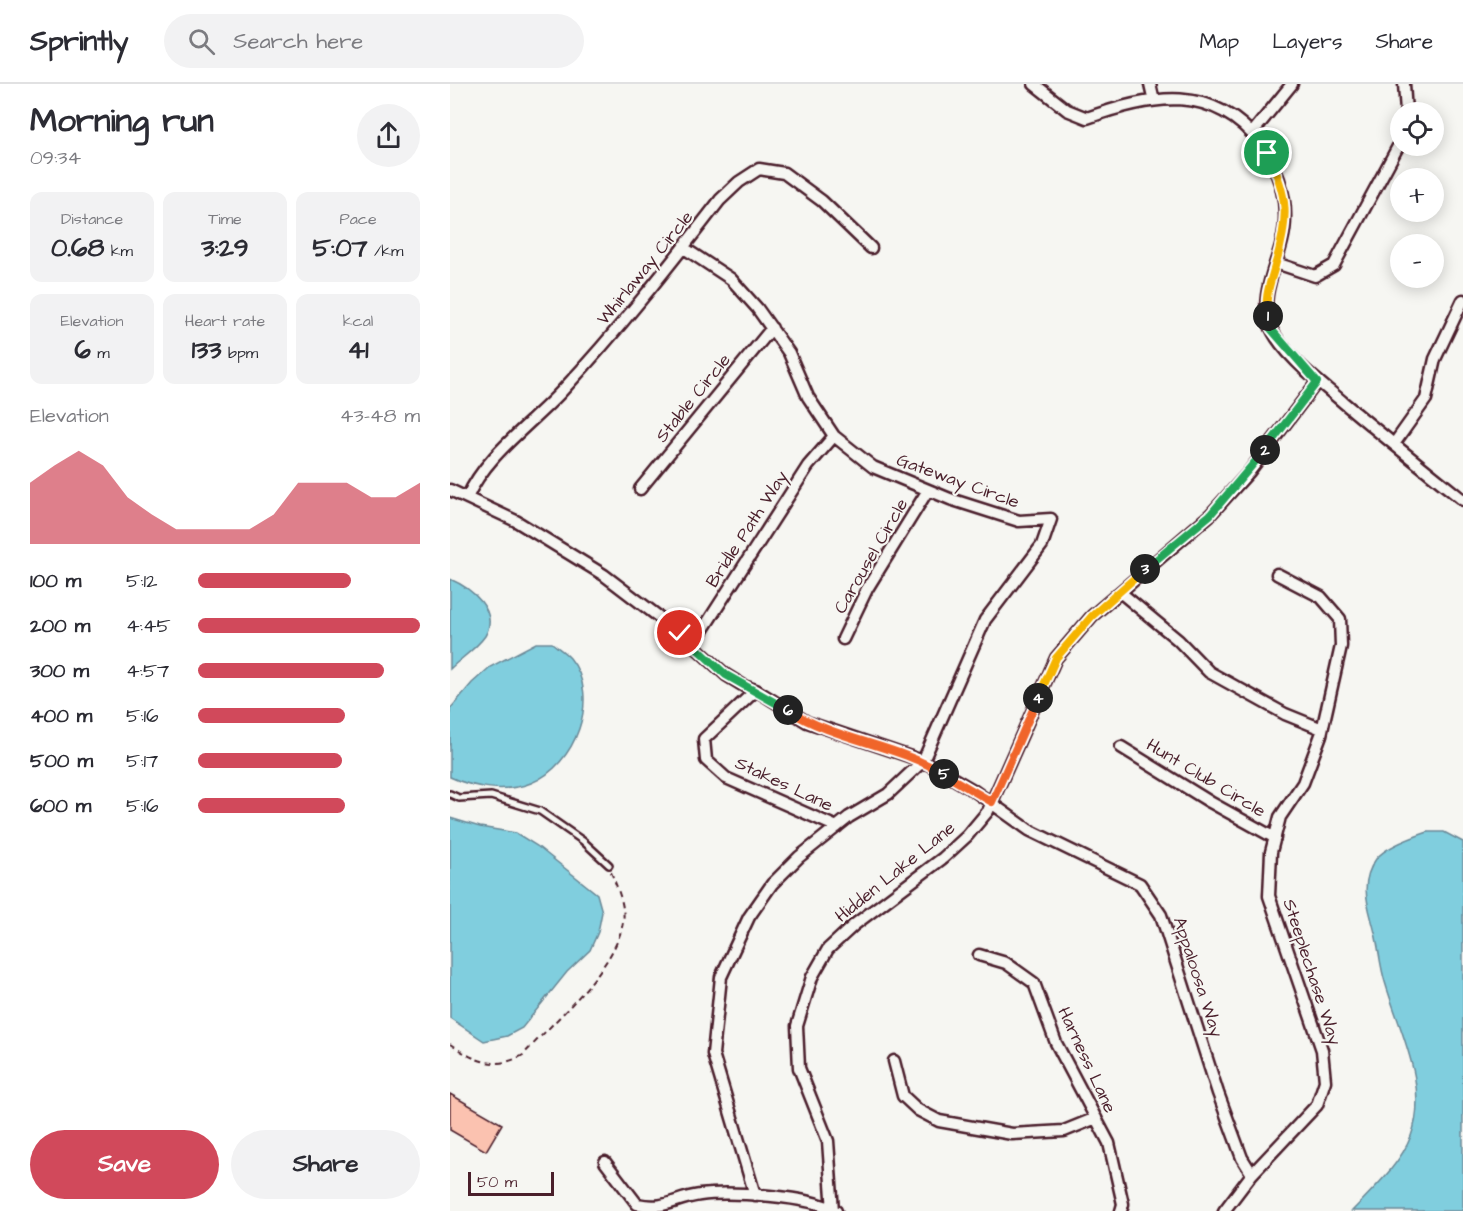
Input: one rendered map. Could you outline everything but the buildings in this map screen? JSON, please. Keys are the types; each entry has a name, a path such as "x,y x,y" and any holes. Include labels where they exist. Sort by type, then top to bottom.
{"street":[{"path":"1034,84 1067,110 1087,118 1153,97 1183,94 1221,104 1253,132 1282,181 1286,218 1276,263 1264,300 1271,329 1317,382 1463,500"},
{"path":"1150,84 1153,97"},
{"path":"1253,132 1292,84"},
{"path":"1404,84 1405,102"},
{"path":"1276,263 1315,276 1334,265 1393,156"},
{"name":"Whirlaway Circle","path":"466,498 471,487 494,459 612,336 720,200 739,182 759,169 784,173 822,201 871,248"},
{"name":"Gateway Circle","path":"684,248 731,279 772,328 789,353 808,398 834,436 873,467 928,490 1019,521 1051,519 1042,545 985,620 923,761"},
{"path":"1394,444 1426,399 1435,359 1463,300"},
{"name":"Stable Circle","path":"640,489 772,328"},
{"name":"Hidden Lake Lane","path":"834,1210 828,1141 799,1068 797,1026 812,977 828,949 854,925 943,858 967,836 992,802 1056,658 1092,616 1210,515 1249,472 1317,382"},
{"name":"Bridle Path Way","path":"693,645 808,466 834,436"},
{"name":"Appaloosa Way","path":"450,490 516,521 573,555 643,602 726,675 756,690 807,722 923,761 992,802 1029,830 1140,884 1161,915 1218,1093 1242,1158 1252,1174"},
{"name":"Carousel Circle","path":"843,639 867,590 928,490"},
{"name":"Steeplechase Way","path":"1224,1211 1252,1174 1317,1105 1325,1081 1322,1050 1269,896 1271,852 1280,817 1303,783 1322,729 1341,646 1340,619 1321,597 1277,574"},
{"path":"1120,592 1178,640 1209,672 1285,714 1322,729"},
{"name":"Stakes Lane","path":"756,690 704,739 706,760 726,778 837,827"},
{"name":"Hunt Club Circle","path":"1121,747 1210,802 1275,838"},
{"path":"754,1195 713,1054 721,977 749,917 772,884 799,857 837,827 888,794 923,761"},
{"name":"Harness Lane","path":"979,955 1006,963 1034,983 1056,1043 1109,1143 1123,1204 1121,1211"},
{"path":"894,1061 903,1096 918,1110 939,1121 1012,1134 1064,1131 1096,1118"},
{"path":"604,1162 637,1204 658,1208 700,1195 754,1195 797,1200 834,1210"}],"lane":[{"path":"450,795 459,798 491,796 540,811 583,841 609,865"}],"path":[{"path":"450,1044 477,1061 510,1063 523,1055 591,981 616,944 624,920 619,892 609,865"}],"water":[{"path":"450,579 466,588 481,602 489,618 489,627 481,641 450,669"},
{"path":"536,643 552,643 570,658 579,674 584,692 583,710 579,729 571,746 560,762 547,774 522,786 490,788 450,777 450,709 472,683 490,667"},
{"path":"450,818 480,827 516,833 537,846 597,894 602,912 598,932 590,950 567,972 522,1028 507,1036 484,1041 450,1018"},
{"path":"1428,832 1444,832 1463,842 1463,1211 1352,1211 1385,1176 1406,1147 1416,1117 1417,1098 1410,1058 1382,970 1366,896 1367,877 1376,859 1386,850"}],"route":[{"path":"680,633 710,663 726,675 756,690 807,722 854,740 923,761 992,802 1056,658 1092,616 1210,515 1249,472 1317,382 1271,329 1264,300 1283,238 1286,218 1282,181 1267,153"}]}
